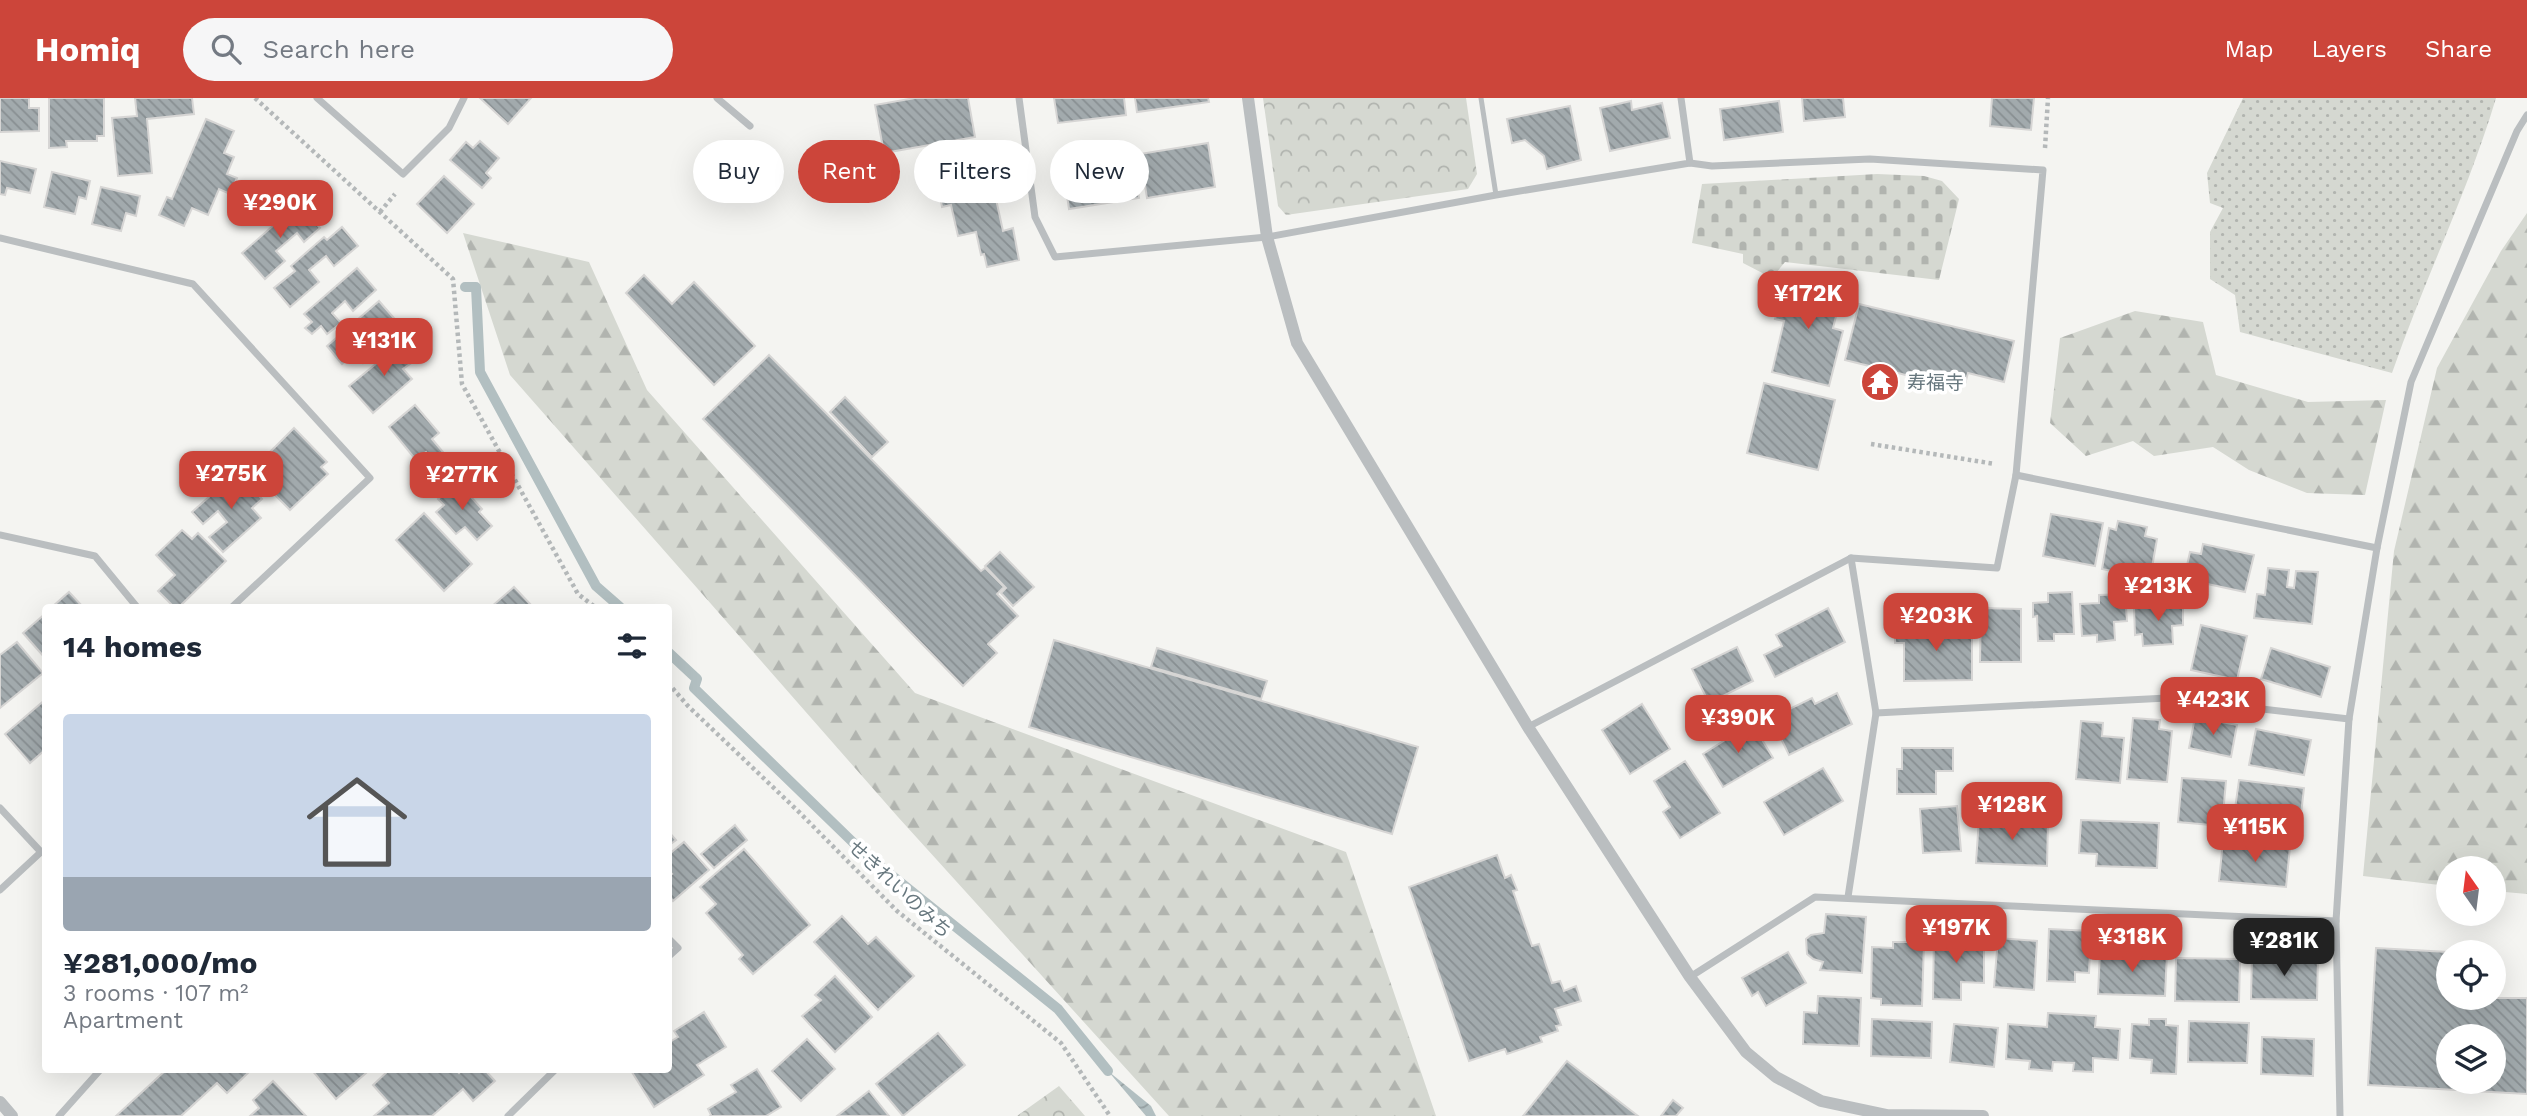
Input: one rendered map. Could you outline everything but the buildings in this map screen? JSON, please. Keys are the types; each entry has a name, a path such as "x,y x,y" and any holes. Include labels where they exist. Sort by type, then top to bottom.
{"street":[{"path":"317,98 403,174 449,128 464,98"},
{"path":"717,98 750,126"},
{"path":"1019,98 1035,217 1055,257 1267,237 1690,163 1712,166 1870,159 2043,170 2016,471 1997,568 1851,558 1528,727"},
{"path":"1248,98 1267,237 1297,343 1528,727 1690,977 1746,1052 1776,1077 1821,1101 1886,1115 1983,1116"},
{"path":"1681,98 1690,163"},
{"path":"2340,1116 2336,921 2349,719 2377,548 2411,382 2517,131 2527,115"},
{"path":"0,238 193,284 370,478 235,604"},
{"path":"2016,471 2377,548"},
{"path":"0,535 95,556 135,604"},
{"path":"1848,897 1876,713 1851,558"},
{"path":"1876,713 2167,698 2349,719"},
{"path":"0,808 41,852 0,890"},
{"path":"1690,977 1815,897 2336,921"},
{"path":"59,1116 97,1073"},
{"path":"508,1116 551,1073"},
{"path":"0,1102 12,1116"}],"lane":[{"path":"1481,98 1496,195"}],"path":[{"path":"255,98 453,279 462,384 578,594 591,604"},
{"path":"2043,170 2048,98"},
{"path":"1871,444 2016,471"},
{"name":"せきれいのみち","path":"672,688 897,911 1061,1044 1110,1116"}],"green space":[{"path":"1263,98 1466,98 1477,174 1468,189 1286,215 1278,206"},
{"path":"2243,98 2496,98 2472,168 2392,373 2240,332 2235,295 2210,279 2210,232 2223,208 2210,203 2207,173"},
{"path":"1877,174 1924,176 1942,181 1959,199 1939,280 1785,262 1772,278 1743,263 1743,254 1692,243 1702,184"},
{"path":"2527,213 2527,894 2506,892 2506,856 2436,856 2436,885 2363,876 2394,551 2437,368 2501,251"},
{"path":"463,233 589,262 647,390 915,693 1346,852 1436,1116 1169,1116 898,817 510,375"},
{"path":"2135,311 2203,322 2216,375 2308,402 2386,400 2365,495 2307,493 2249,470 2213,447 2154,456 2133,441 2086,456 2050,423 2060,338"},
{"path":"1059,1086 1085,1116 1017,1116"}],"water":[{"path":"1108,1071 1151,1106 1156,1116 1146,1116"}],"waterway":[{"path":"465,287 476,287 480,372 596,586 617,604"},
{"path":"672,656 697,679 694,688 865,854 1058,1009 1108,1071"}],"place":[{"name":"寿福寺","path":"1880,382"}]}
